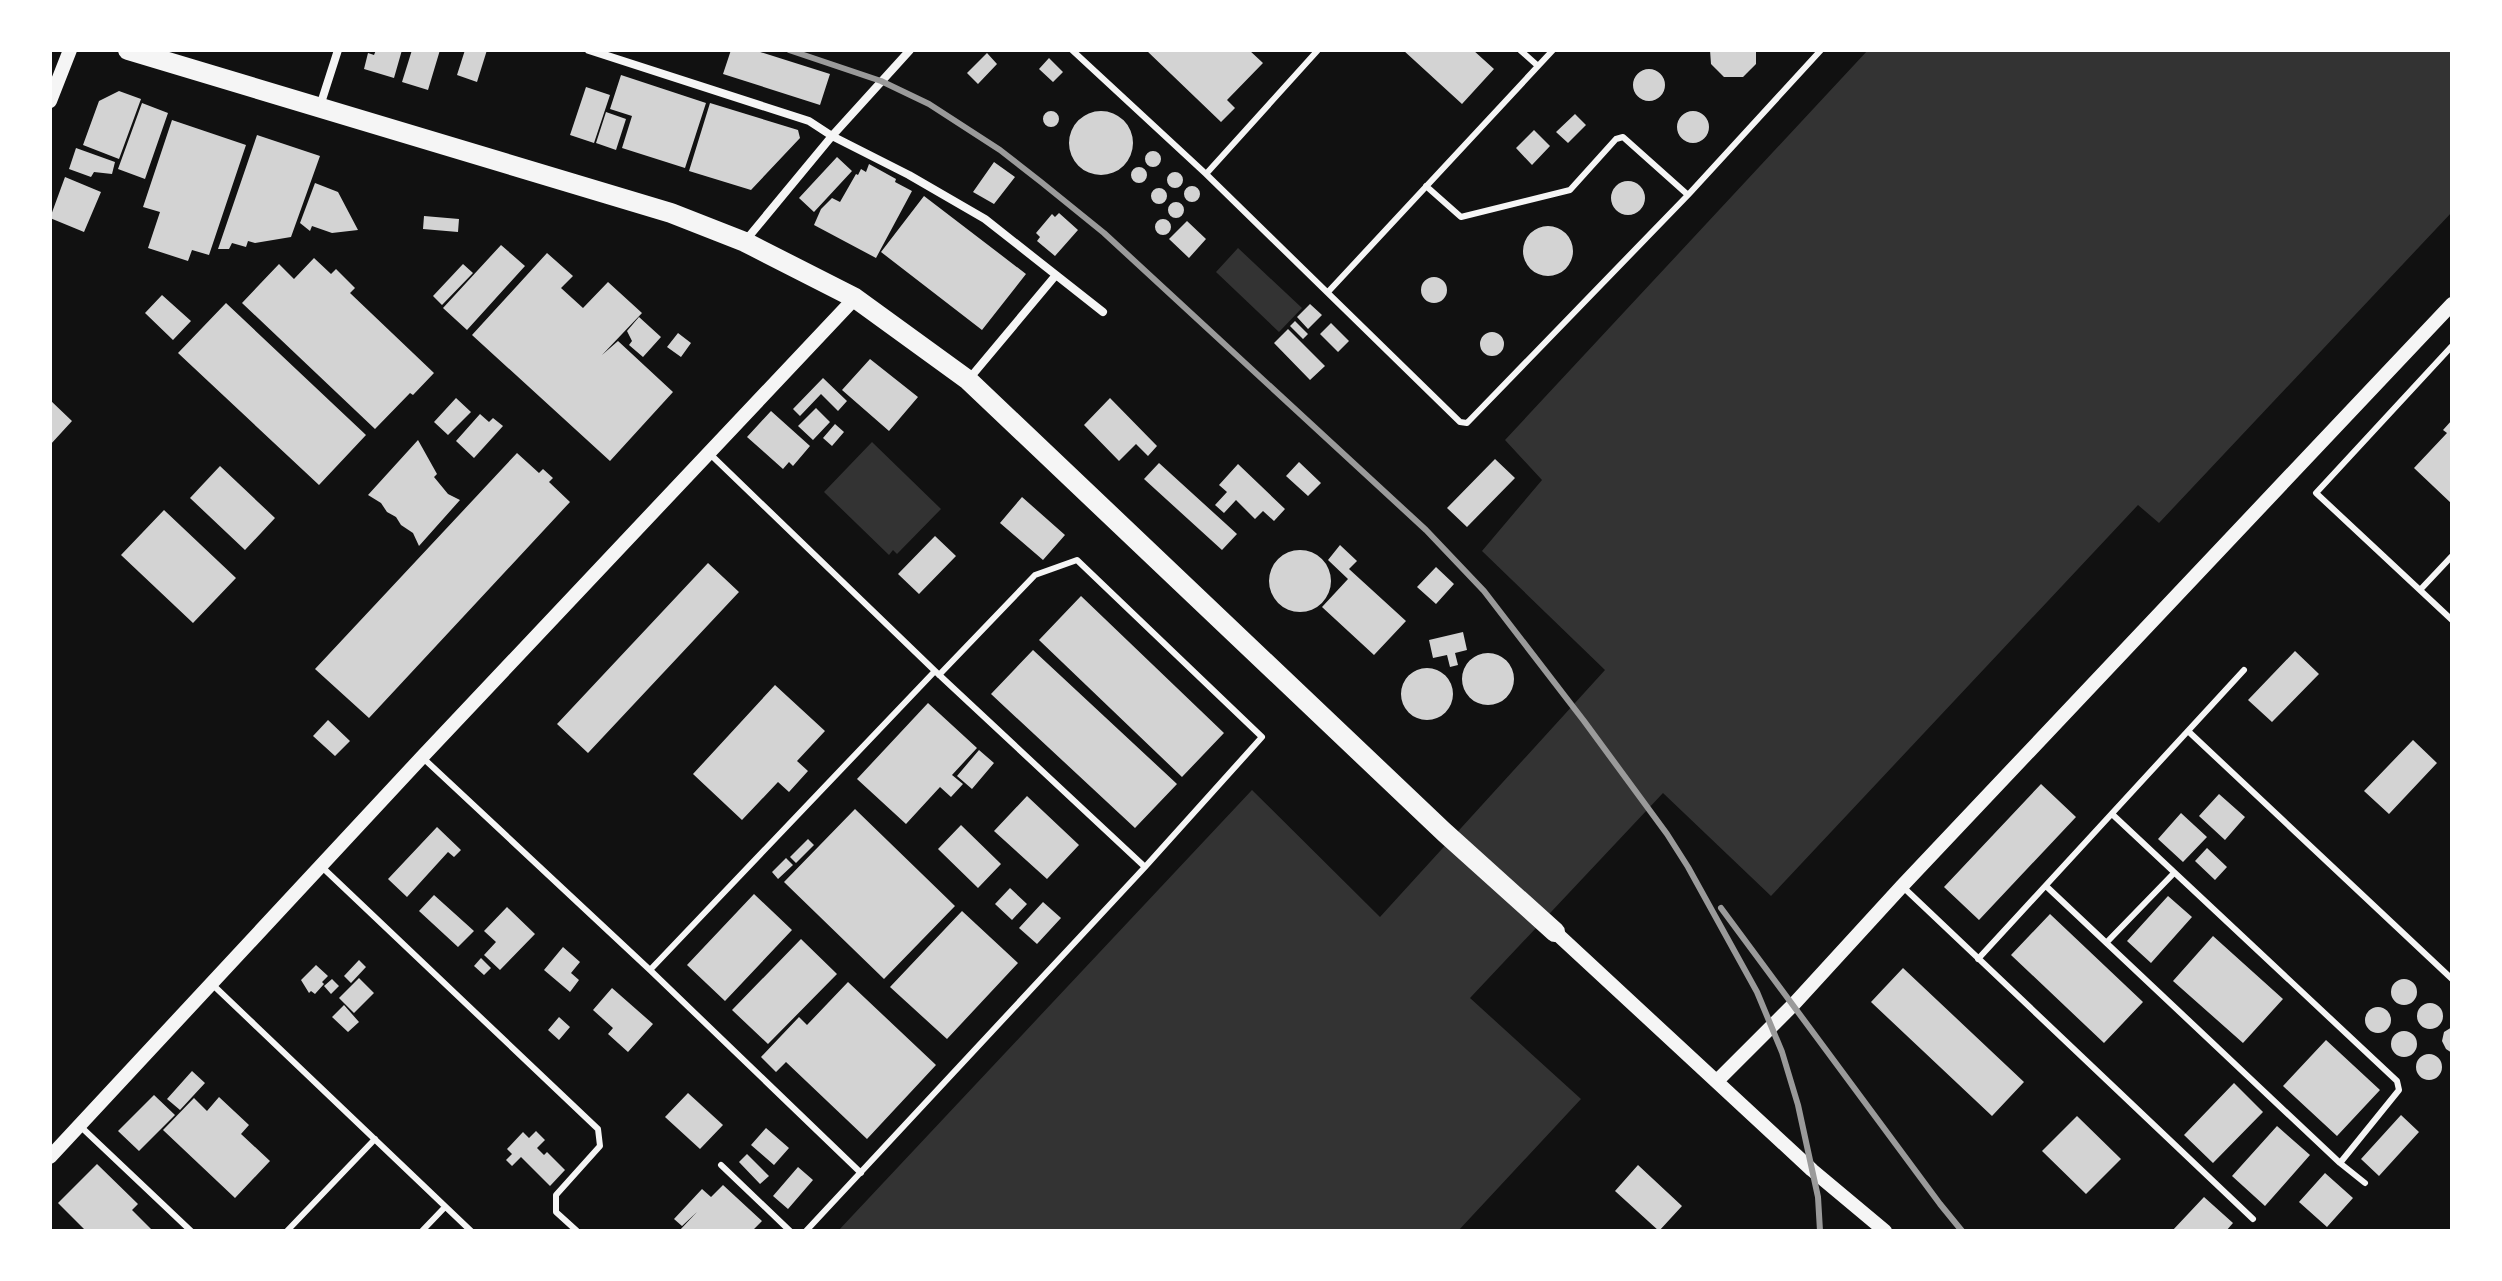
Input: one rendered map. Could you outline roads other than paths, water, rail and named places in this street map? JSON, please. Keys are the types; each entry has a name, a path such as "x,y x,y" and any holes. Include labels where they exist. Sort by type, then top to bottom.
{"highway":[{"path":"128,50 671,213 745,242 855,298 968,380 1444,832 1555,932"}],"street":[{"path":"50,101 70,50"},
{"path":"320,108 338,50"},
{"path":"589,50 809,121 985,219 1103,312"},
{"path":"745,242 832,136 910,50"},
{"path":"968,380 1056,275"},
{"path":"50,1157 855,298"},
{"path":"1717,1081 1793,1005 2452,304"},
{"path":"1555,932 1812,1170 1885,1231"}],"lane":[{"path":"1072,50 1206,174 1460,422 1467,423 1688,195 1821,50"},
{"path":"1206,174 1318,50"},
{"path":"1520,50 1538,66"},
{"path":"1328,292 1553,50"},
{"path":"1426,186 1461,217 1570,190 1616,139 1623,137 1688,195"},
{"path":"2452,346 2316,493 2452,620"},
{"path":"709,453 937,673 1145,867"},
{"path":"2420,590 2452,556"},
{"path":"650,970 1035,575 1077,560 1262,737 806,1231"},
{"path":"1978,959 2244,670"},
{"path":"2188,731 2452,979"},
{"path":"422,757 861,1173"},
{"path":"2112,814 2397,1081 2399,1090 2340,1163"},
{"path":"320,866 598,1129 600,1146 556,1195 556,1212 577,1231"},
{"path":"2107,942 2174,873"},
{"path":"1902,886 2253,1219"},
{"path":"2046,886 2365,1183"},
{"path":"210,983 471,1231"},
{"path":"79,1125 191,1231"},
{"path":"287,1231 375,1139"},
{"path":"721,1165 790,1231"},
{"path":"422,1231 445,1207"}],"railway":[{"path":"789,50 881,81 929,104 1000,150 1104,233 1426,530 1484,591 1667,834 1757,992 1782,1052 1798,1105 1818,1197 1820,1231"},
{"path":"1721,908 1962,1231"}]}
